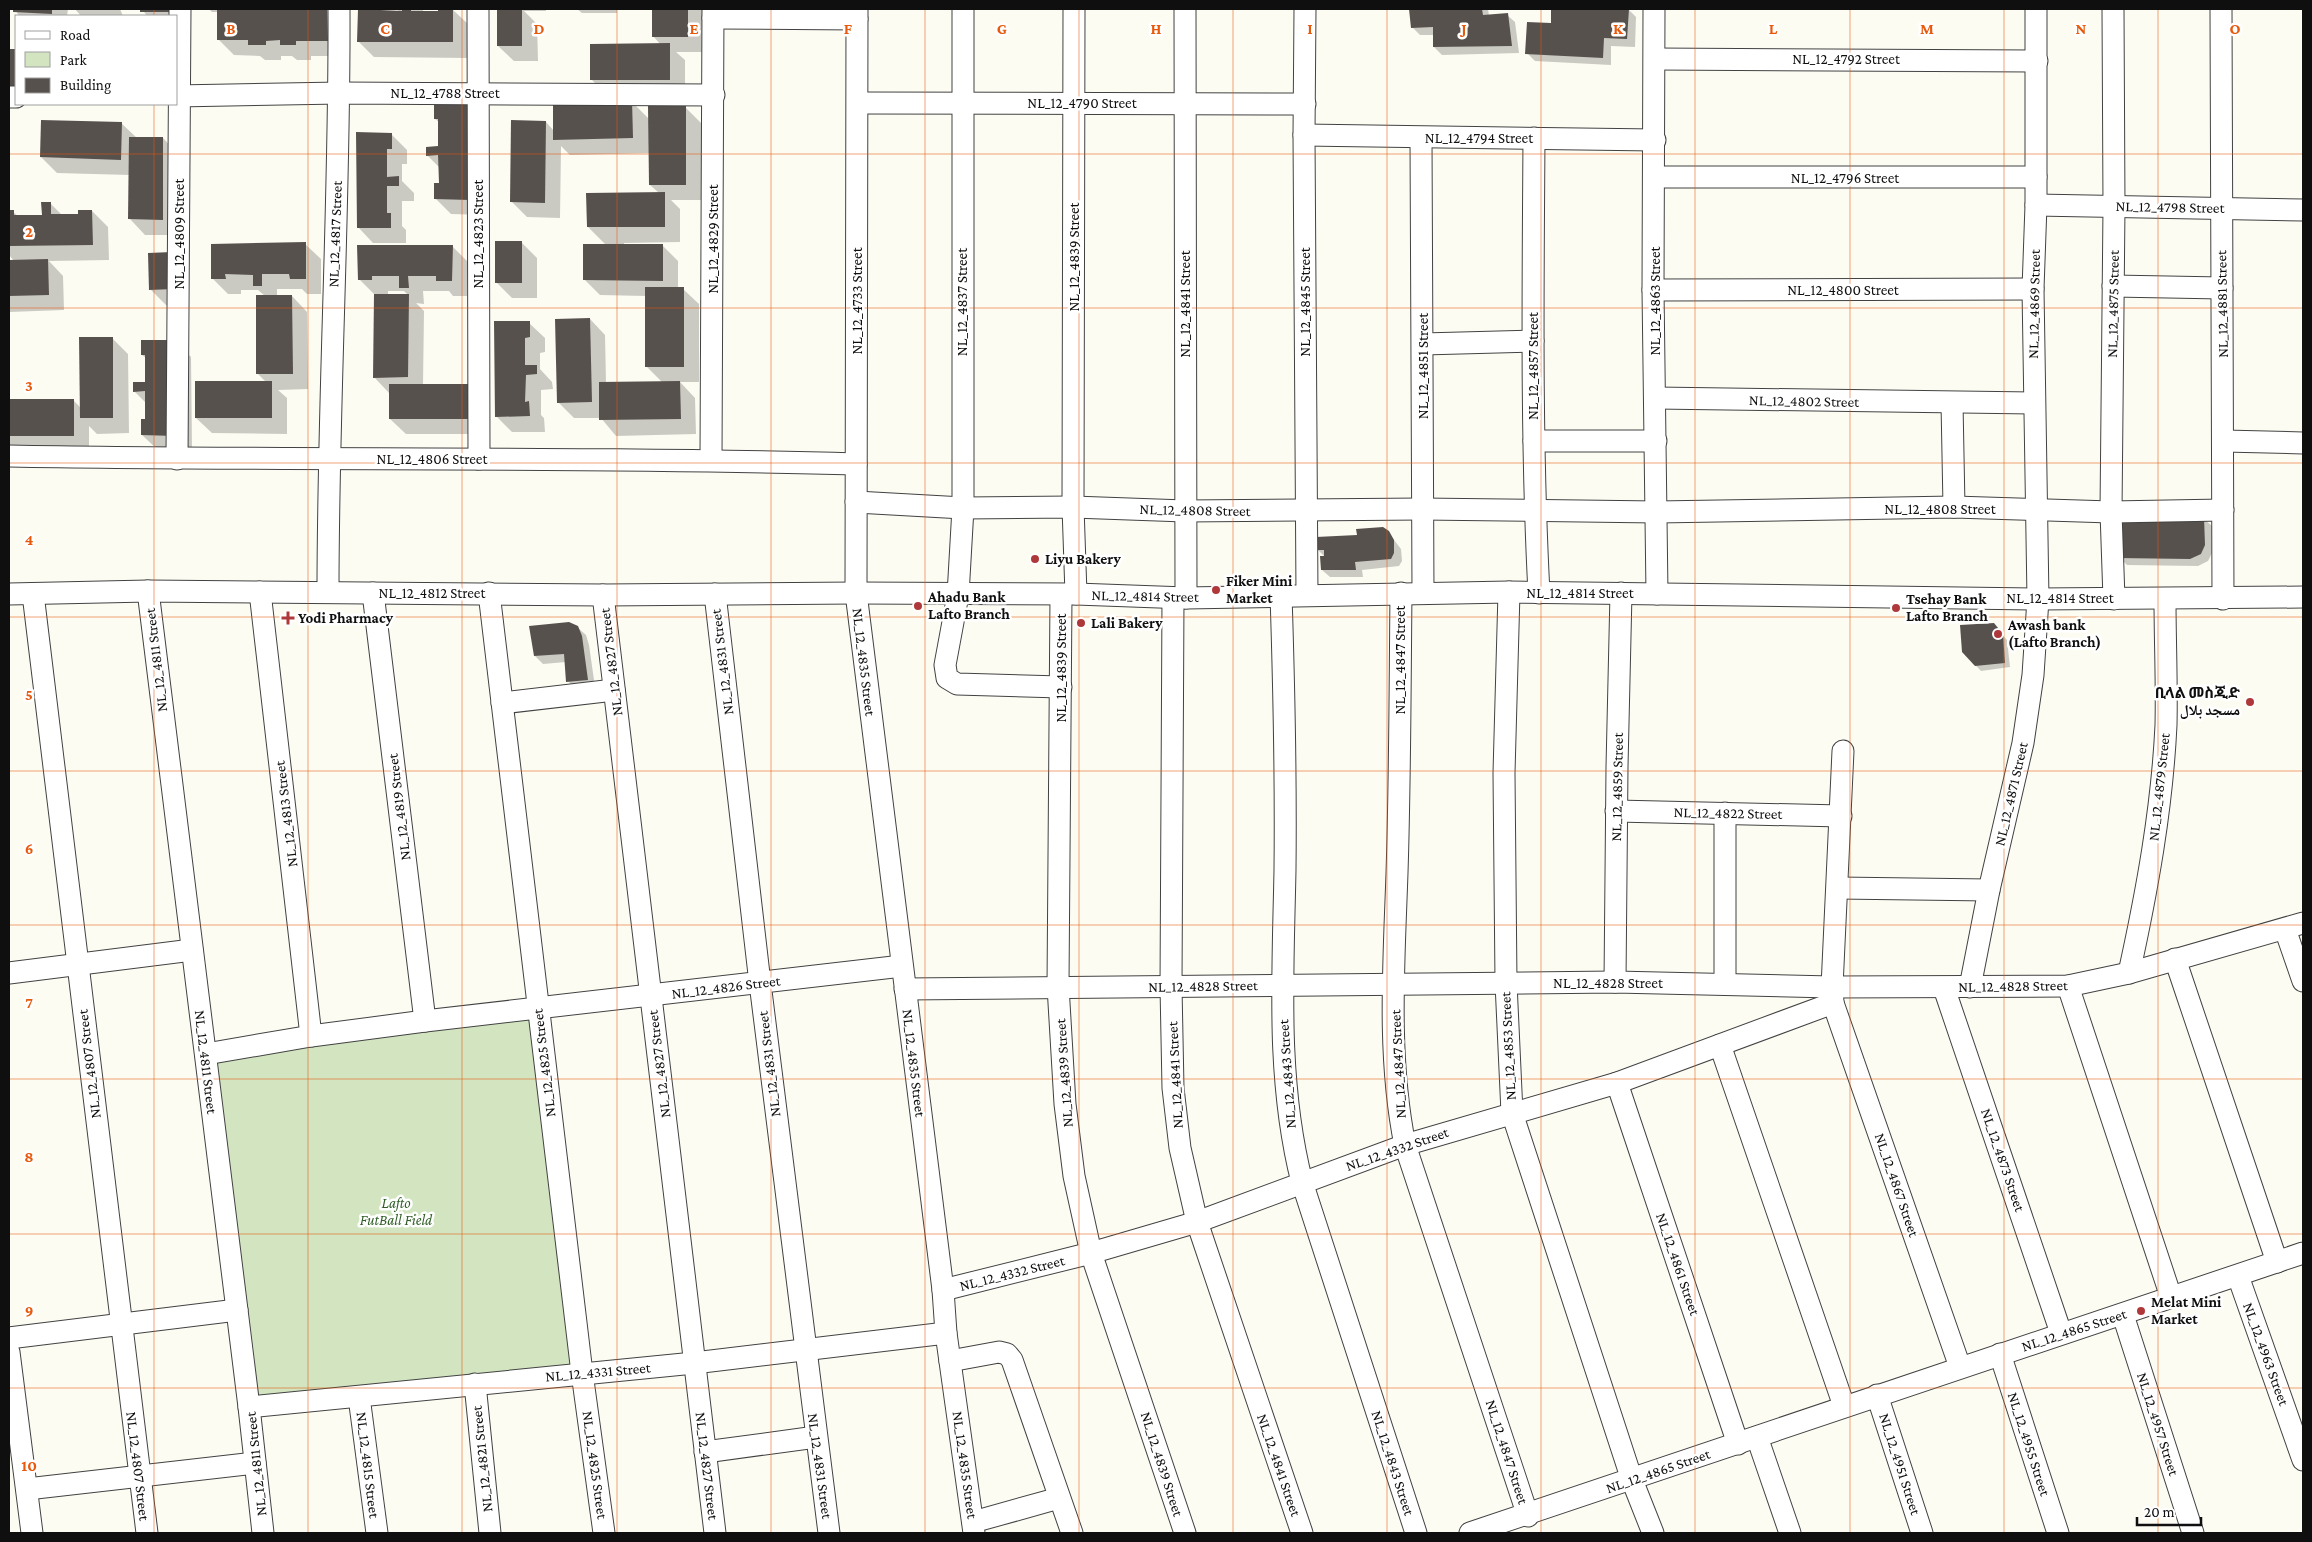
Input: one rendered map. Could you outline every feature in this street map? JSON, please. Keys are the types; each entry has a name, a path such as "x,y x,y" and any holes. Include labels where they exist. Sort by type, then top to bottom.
{"street":[{"name":"NL_12_4809 Street","path":"178,96 180,9"},
{"name":"NL_12_4817 Street","path":"328,591 328,460 340,93 339,9"},
{"name":"NL_12_4823 Street","path":"478,9 479,459"},
{"name":"NL_12_4837 Street","path":"963,9 963,508 958,595 945,665 947,678 957,684 1061,687"},
{"name":"NL_12_4839 Street","path":"1074,9 1073,507 1069,594 1061,687 1058,986 1065,1104 1074,1176 1091,1253 1185,1533"},
{"name":"NL_12_4841 Street","path":"1185,9 1185,511 1180,598 1171,987 1173,1088 1180,1148 1197,1222 1302,1533"},
{"name":"NL_12_4845 Street","path":"1305,9 1307,595"},
{"name":"NL_12_4863 Street","path":"1654,9 1657,594"},
{"name":"NL_12_4869 Street","path":"2036,9 2033,403 2038,598"},
{"name":"NL_12_4875 Street","path":"2113,9 2114,207 2111,512 2114,599"},
{"name":"NL_12_4881 Street","path":"2221,9 2224,440 2223,599"},
{"name":"NL_12_4829 Street","path":"711,460 713,13 857,14"},
{"name":"NL_12_4733 Street","path":"856,593 857,14"},
{"name":"NL_12_4792 Street","path":"1655,59 2037,61"},
{"name":"NL_12_4788 Street","path":"178,96 340,93 714,95"},
{"name":"NL_12_4790 Street","path":"858,103 1305,104"},
{"name":"NL_12_4809 Street","path":"177,459 178,105"},
{"name":"NL_12_4794 Street","path":"1304,135 1655,140"},
{"name":"NL_12_4851 Street","path":"1421,138 1423,593"},
{"name":"NL_12_4857 Street","path":"1534,138 1534,510 1539,593"},
{"name":"NL_12_4796 Street","path":"1655,177 2036,177"},
{"name":"NL_12_4798 Street","path":"2036,205 2303,210"},
{"path":"2113,286 2222,288"},
{"name":"NL_12_4800 Street","path":"1654,290 2033,289"},
{"path":"1423,344 1533,340"},
{"name":"NL_12_4802 Street","path":"1656,398 2033,403"},
{"path":"1952,403 1954,507"},
{"path":"2224,440 2303,443"},
{"path":"1534,441 1656,441"},
{"name":"NL_12_4806 Street","path":"9,456 328,460 711,460 856,464"},
{"name":"NL_12_4808 Street","path":"856,502 963,508 1073,507 1185,511 1422,509 1657,512 1954,507 2111,512 2223,510"},
{"name":"NL_12_4812 Street","path":"9,594 328,591 603,595 856,593"},
{"name":"NL_12_4811 Street","path":"148,592 250,1407 263,1533"},
{"name":"NL_12_4813 Street","path":"260,592 311,1036"},
{"name":"NL_12_4814 Street","path":"856,593 958,595 1069,594 1180,598 1509,592 2114,599 2303,597"},
{"name":"NL_12_4853 Street","path":"1509,592 1504,773 1506,983 1512,1112 1632,1480 1652,1533"},
{"name":"NL_12_4819 Street","path":"373,593 424,1021"},
{"name":"NL_12_4825 Street","path":"489,593 582,1373 604,1533"},
{"name":"NL_12_4835 Street","path":"856,593 943,1290 946,1333 973,1527"},
{"name":"NL_12_4847 Street","path":"1401,593 1400,775 1394,983 1395,1078 1398,1111 1405,1144 1517,1523"},
{"name":"NL_12_4859 Street","path":"1615,982 1616,811 1621,593"},
{"name":"NL_12_4807 Street","path":"33,594 120,1326 147,1533"},
{"name":"NL_12_4831 Street","path":"715,594 760,983 829,1533"},
{"name":"NL_12_4827 Street","path":"603,595 715,1533"},
{"name":"NL_12_4843 Street","path":"1282,595 1286,778 1283,1054 1291,1140 1302,1182 1416,1533"},
{"name":"NL_12_4871 Street","path":"1970,987 1988,890 2023,742 2032,675 2038,598"},
{"name":"NL_12_4879 Street","path":"2130,973 2149,882 2159,801 2166,725 2165,599"},
{"path":"502,702 614,690"},
{"name":"NL_12_4867 Street","path":"1843,751 1832,995 1960,1367"},
{"name":"NL_12_4822 Street","path":"1616,811 1841,816"},
{"path":"1724,813 1725,984"},
{"path":"1838,888 1988,890"},
{"path":"2294,926 2303,981"},
{"name":"NL_12_4828 Street","path":"905,989 1615,982 1725,984 1832,995 1970,987 2068,986 2130,973 2294,926"},
{"path":"9,973 192,950"},
{"path":"2175,959 2276,1262"},
{"name":"NL_12_4826 Street","path":"206,1054 311,1036 424,1021 902,966"},
{"path":"2068,986 2172,1297"},
{"name":"NL_12_4873 Street","path":"1944,988 2061,1333"},
{"name":"NL_12_4332 Street","path":"943,1290 1091,1253 1197,1222 1405,1144 1617,1083 1720,1045 1832,995"},
{"path":"1720,1045 1844,1406"},
{"name":"NL_12_4861 Street","path":"1617,1083 1748,1441 1790,1533"},
{"name":"NL_12_4865 Street","path":"1470,1533 1517,1523 1632,1480 1844,1406 2303,1253"},
{"name":"NL_12_4963 Street","path":"2238,1276 2303,1460"},
{"path":"9,1338 120,1326 237,1310"},
{"name":"NL_12_4957 Street","path":"2122,1314 2193,1533"},
{"name":"NL_12_4331 Street","path":"250,1407 694,1363 946,1333"},
{"path":"9,1352 13,1423 27,1490 32,1533"},
{"path":"950,1361 998,1352 1007,1354 1012,1360 1072,1533"},
{"name":"NL_12_4955 Street","path":"2000,1354 2058,1533"},
{"name":"NL_12_4821 Street","path":"475,1384 490,1533"},
{"name":"NL_12_4951 Street","path":"1877,1395 1922,1533"},
{"name":"NL_12_4815 Street","path":"360,1396 376,1533"},
{"path":"705,1452 816,1437"},
{"path":"27,1490 255,1463"},
{"path":"973,1527 1059,1498"}],"green space":[{"name":"Lafto FutBall Field","path":"539,1008 586,1372 249,1404 207,1056"}],"building":[{"path":"13,9 52,9 52,14 13,12"},
{"path":"140,9 176,9 176,12 140,12"},
{"path":"217,9 327,9 328,41 296,41 296,45 280,45 280,40 266,41 266,45 248,45 248,40 217,40"},
{"path":"358,9 438,11 438,9 453,9 453,42 357,42"},
{"path":"497,9 522,9 522,46 497,46"},
{"path":"652,9 688,9 688,37 652,37"},
{"path":"1409,9 1482,9 1483,15 1508,13 1512,46 1433,47 1433,27 1411,28"},
{"path":"1551,9 1629,9 1627,39 1604,38 1603,58 1525,54 1527,22 1551,23"},
{"path":"670,43 670,80 590,80 590,44"},
{"path":"9,49 15,49 15,86 9,86"},
{"path":"632,100 633,138 553,140 553,102"},
{"path":"434,104 469,104 470,200 434,199 434,183 439,183 438,155 426,156 426,147 438,146 438,119 434,119"},
{"path":"648,106 686,106 686,185 649,185"},
{"path":"41,120 122,122 121,160 40,157"},
{"path":"511,120 546,121 545,203 510,202"},
{"path":"356,132 392,133 392,149 387,149 387,177 399,176 399,186 387,186 387,213 391,213 391,228 357,228"},
{"path":"129,137 163,137 163,220 128,219"},
{"path":"665,192 665,227 587,227 586,193"},
{"path":"41,202 51,202 51,214 78,214 78,210 92,210 93,245 9,246 9,210 14,210 14,215 42,215"},
{"path":"495,241 522,241 522,283 495,283"},
{"path":"306,242 306,279 290,279 289,274 262,274 262,286 253,286 253,275 225,274 226,279 211,279 211,244"},
{"path":"583,244 663,244 663,281 583,280"},
{"path":"357,245 453,245 452,281 436,281 436,276 408,276 409,288 399,288 399,276 372,276 372,280 358,280"},
{"path":"172,252 174,289 149,290 148,253"},
{"path":"48,259 49,295 9,296 9,260"},
{"path":"645,287 684,287 684,367 645,367"},
{"path":"374,294 409,294 408,377 373,378"},
{"path":"256,295 292,295 293,374 256,374"},
{"path":"590,318 592,402 557,403 555,319"},
{"path":"494,321 530,321 530,337 525,338 525,365 537,365 537,374 526,375 525,402 529,401 530,416 495,417"},
{"path":"79,337 113,337 113,418 80,418"},
{"path":"141,340 175,340 176,436 141,435 141,419 145,419 145,391 133,392 133,382 145,382 145,355 141,355"},
{"path":"195,381 272,381 272,418 195,418"},
{"path":"680,381 681,419 599,420 599,382"},
{"path":"389,384 470,384 470,419 389,419"},
{"path":"9,399 74,399 74,436 9,436"},
{"path":"2204,517 2205,545 2201,554 2190,559 2118,558 2114,519"},
{"path":"1383,527 1389,531 1394,540 1394,553 1391,559 1355,562 1356,570 1321,570 1320,556 1324,556 1324,550 1316,550 1316,537 1357,535 1356,529"},
{"path":"569,622 578,626 582,636 588,680 566,682 564,654 534,656 529,626"},
{"path":"1994,623 2003,634 2005,663 1975,666 1962,652 1960,625"}],"place":[{"name":"Liyu Bakery","path":"1035,559"},
{"name":"Fiker Mini Market","path":"1216,590"},
{"name":"Ahadu Bank Lafto Branch","path":"918,606"},
{"name":"Tsehay Bank Lafto Branch","path":"1896,608"},
{"name":"Yodi Pharmacy","path":"288,618"},
{"name":"Lali Bakery","path":"1081,623"},
{"name":"Awash bank (Lafto Branch)","path":"1998,634"},
{"name":"ቢላል መስጂድ مسجد بلال","path":"2250,702"},
{"name":"Melat Mini Market","path":"2141,1311"}]}
